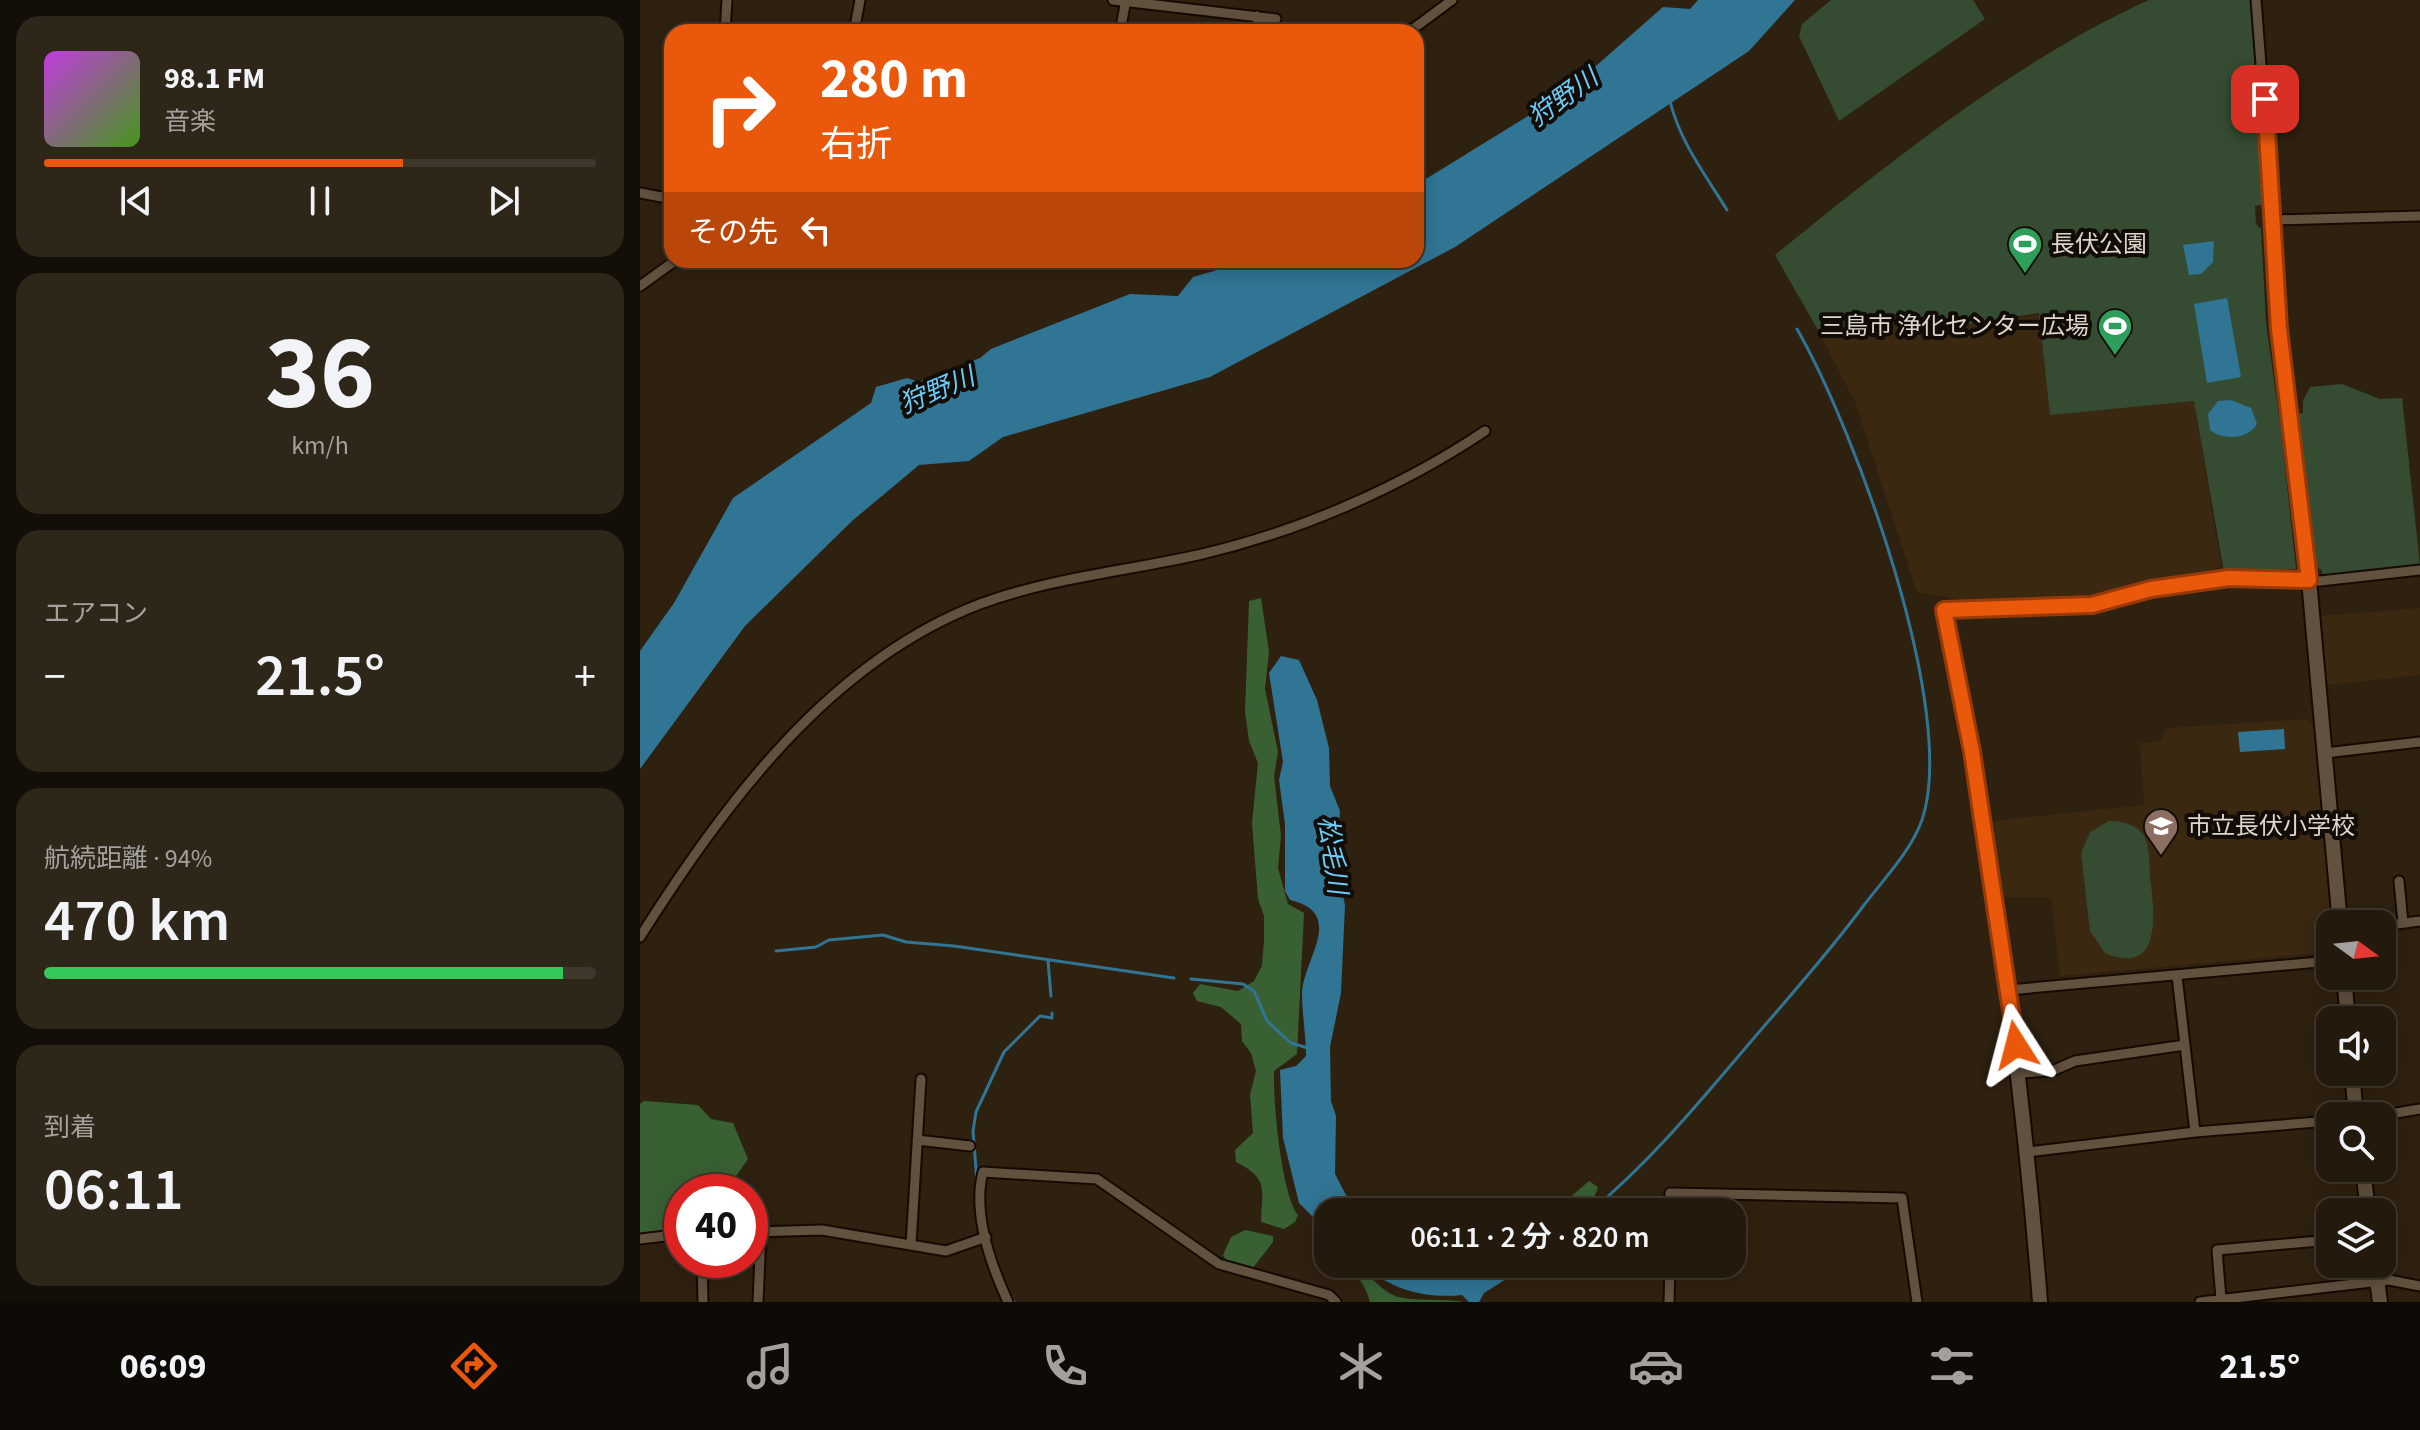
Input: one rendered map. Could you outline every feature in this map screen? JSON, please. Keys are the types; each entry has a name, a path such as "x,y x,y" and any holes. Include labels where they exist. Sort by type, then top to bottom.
{"street":[{"path":"726,24 727,0"},
{"path":"856,24 860,0"},
{"path":"1113,0 1276,19"},
{"path":"1420,24 1452,0"},
{"path":"2256,0 2279,329 2309,580 2339,910"},
{"path":"1122,24 1126,1"},
{"path":"1257,16 1258,24"},
{"path":"640,193 664,198"},
{"path":"2273,220 2420,216"},
{"path":"640,286 665,268"},
{"path":"640,937 700,847 774,754 841,689 925,633 979,605 1042,586 1259,539 1386,489 1485,431"},
{"path":"2040,1302 2020,1073 1972,752 1944,613 1949,607 2017,610 2092,605 2151,589 2229,578 2309,580 2420,570"},
{"path":"2325,753 2420,742"},
{"path":"2399,881 2403,923"},
{"path":"2396,924 2420,921"},
{"path":"2008,990 2316,962"},
{"path":"2177,976 2195,1132"},
{"path":"2020,1073 2052,1071 2075,1061 2185,1045"},
{"path":"911,1245 921,1079"},
{"path":"2396,1113 2420,1109"},
{"path":"2028,1152 2195,1132 2316,1122"},
{"path":"917,1140 970,1146"},
{"path":"1008,1302 991,1263 986,1237 983,1172 1097,1179 1219,1264 1329,1295 1336,1302"},
{"path":"1670,1198 1670,1193 1902,1198 1917,1302"},
{"path":"768,1232 822,1230 946,1251 986,1237"},
{"path":"640,1239 664,1236"},
{"path":"2221,1299 2217,1250 2316,1241"},
{"path":"702,1278 703,1302"},
{"path":"757,1278 758,1302"},
{"path":"1669,1302 1670,1278"},
{"path":"2377,1278 2380,1302"},
{"path":"2200,1302 2377,1281 2420,1286"}],"shaded area":[{"path":"2177,295 2221,566 2194,580 2134,587 2091,598 2016,603 1955,599 1917,592 1855,402 1818,330 1916,316 1943,320 1944,328"},
{"path":"2420,608 2420,675 2327,685 2320,616"},
{"name":"市立長伏小学校","path":"2308,719 2315,728 2332,910 2316,910 2316,953 2060,976 2051,898 2003,897 1993,821 2144,805 2140,743 2160,741 2167,728"}],"green space":[{"path":"1831,0 1973,0 1985,19 1839,121 1799,36 1802,24"},
{"name":"長伏公園","path":"2149,0 2251,0 2267,204 2255,206 2256,224 2261,229 2266,323 2279,416 2303,413 2303,401 2310,387 2342,384 2380,399 2402,398 2420,565 2323,576 2321,569 2314,567 2297,417 2280,420 2296,569 2224,572 2194,401 2050,415 2039,313 1944,328 1943,320 1916,316 1818,330 1775,255 1908,150 2002,83 2100,24"},
{"path":"1261,598 1269,652 1265,689 1278,752 1274,776 1281,836 1278,868 1288,904 1304,913 1297,1054 1274,1071 1283,1167 1298,1215 1295,1222 1284,1229 1261,1222 1259,1179 1236,1162 1235,1150 1253,1133 1250,1095 1256,1071 1251,1053 1242,1041 1241,1024 1221,1007 1197,1001 1193,993 1200,984 1238,991 1254,981 1262,966 1264,916 1258,899 1252,823 1258,763 1249,741 1245,712 1249,601"},
{"path":"2109,821 2123,822 2136,828 2147,844 2153,922 2146,948 2137,956 2124,958 2105,953 2090,931 2081,853 2090,832"},
{"path":"644,1101 698,1105 711,1119 733,1123 748,1159 738,1174 664,1174 664,1232 640,1235 640,1104"},
{"path":"1589,1181 1598,1187 1593,1198 1569,1198"},
{"path":"1245,1230 1273,1236 1273,1242 1252,1269 1227,1262 1223,1255 1231,1237"},
{"path":"1358,1278 1371,1278 1395,1296 1463,1302 1370,1302"}],"water":[{"name":"狩野川","path":"1698,0 1795,0 1749,51 1455,247 1424,263 1424,180 1564,94 1663,7 1690,9"},
{"path":"2214,241 2213,262 2201,274 2189,275 2183,245"},
{"name":"狩野川","path":"1224,268 1415,268 1210,377 1003,437 969,461 919,465 852,521 745,626 640,769 640,651 674,603 733,498 871,403 876,387 907,378 919,382 980,358 991,349 1130,294 1178,296 1193,277"},
{"path":"2227,298 2241,377 2207,383 2194,304"},
{"path":"2231,400 2251,408 2257,424 2248,433 2235,437 2215,434 2210,430 2208,414 2218,401"},
{"name":"松毛川","path":"1281,656 1299,660 1317,700 1329,748 1330,786 1340,811 1336,862 1345,905 1341,993 1330,1047 1331,1101 1336,1116 1335,1174 1348,1198 1314,1198 1314,1218 1299,1203 1283,1138 1280,1070 1296,1066 1306,1056 1302,993 1319,926 1316,915 1307,906 1290,900 1285,891 1285,824 1279,780 1283,762 1269,673"},
{"path":"2284,729 2285,749 2240,752 2238,732"},
{"path":"1381,1278 1508,1278 1484,1293 1479,1302 1469,1302 1462,1295 1421,1294"}],"waterway":[{"path":"1670,101 1687,144 1727,210"},
{"path":"1606,1198 1633,1174 1711,1089 1807,976 1896,864 1922,820 1930,772 1926,711 1914,643 1871,499 1846,432 1797,329"},
{"path":"776,951 816,947 829,940 883,935 906,942 954,946 1174,978"},
{"path":"1048,961 1051,996"},
{"path":"1191,979 1243,984 1254,991 1267,1021 1291,1043 1308,1048"},
{"path":"977,1182 973,1131 976,1112 1004,1052 1040,1016 1052,1018 1052,1013"},
{"path":"983,1245 994,1280"},
{"path":"1010,1295 1014,1302"}],"place":[{"name":"長伏公園","path":"2025,275"},
{"name":"三島市 浄化センター広場","path":"2115,357"},
{"name":"市立長伏小学校","path":"2161,857"}],"route":[{"path":"2016,1045 1972,752 1944,610 1949,607 2017,610 2092,605 2151,589 2229,578 2309,580 2279,329 2265,99"}]}
